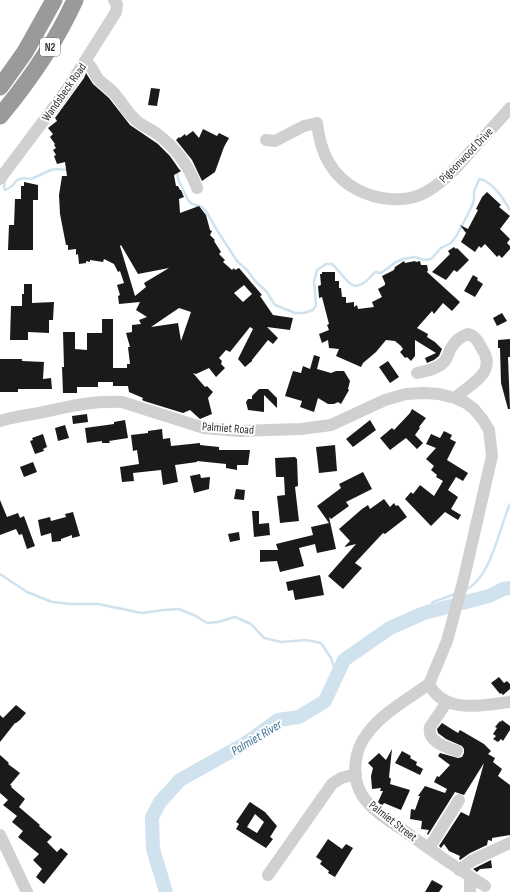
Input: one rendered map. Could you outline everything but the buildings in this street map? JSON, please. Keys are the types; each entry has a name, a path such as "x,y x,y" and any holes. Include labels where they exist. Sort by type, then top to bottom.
{"highway":[{"name":"N2","path":"0,86 25,52 54,0"},
{"name":"N2","path":"0,116 35,71 54,41 75,0"}],"street":[{"name":"Wandsbeck Road","path":"0,179 88,63 116,12 117,4 114,0"},
{"path":"88,63 99,79 113,92 134,119 144,127 154,131 165,140 182,159 193,176 197,188"},
{"name":"Pigeonwood Drive","path":"266,140 275,141 304,126 317,123 321,147 327,161 340,177 365,194 386,199 402,199 425,193 437,185 459,164 510,108"},
{"path":"417,373 440,365 445,361 456,341 465,335 472,335 484,350 486,360 485,372 477,381 455,398"},
{"name":"Palmiet Road","path":"0,421 54,409 91,403 122,402 204,428 239,430 301,430 331,425 385,400 406,394 424,393 439,394 455,398 474,409 489,430 492,456 464,578 447,641 429,684"},
{"path":"429,684 432,691 455,705 468,706 510,702"},
{"name":"Palmiet Street","path":"429,684 405,700 381,719 367,733 360,746 356,760 358,785 363,796 384,817 459,870 485,886"},
{"path":"448,702 430,727 429,732 431,737 436,741 457,751"},
{"path":"268,875 332,784 341,778 356,774"},
{"path":"429,848 459,800"},
{"path":"0,835 27,892"},
{"path":"459,870 473,860 510,843"},
{"path":"470,876 470,892"}],"waterway":[{"path":"5,180 5,190 12,186 17,180 24,178 31,179 56,169 68,170"},
{"path":"177,171 178,179 188,200 192,204 202,207 206,211 237,261 266,291 275,305 295,313 304,313 313,310 316,305 314,281 317,270 326,264 332,264 347,281 356,286 361,285 375,272 381,273 396,262 403,259 415,257 424,260 431,259 441,248 451,243 457,235 471,208 474,200 474,192 479,179 484,180 493,187 510,210"},
{"path":"465,590 474,584 488,564 510,504"},
{"path":"0,574 27,592 52,602 98,604 142,613 179,609 196,616 207,623 218,622 235,617 251,624 264,638 281,642 306,640 321,643 331,658 337,676"},
{"name":"Palmiet River","path":"166,892 153,849 152,817 160,802 180,780 246,743 278,720 299,717 325,701 344,660 390,628 424,613 489,596 503,589 510,588"},
{"path":"427,612 433,602 455,594"}]}
